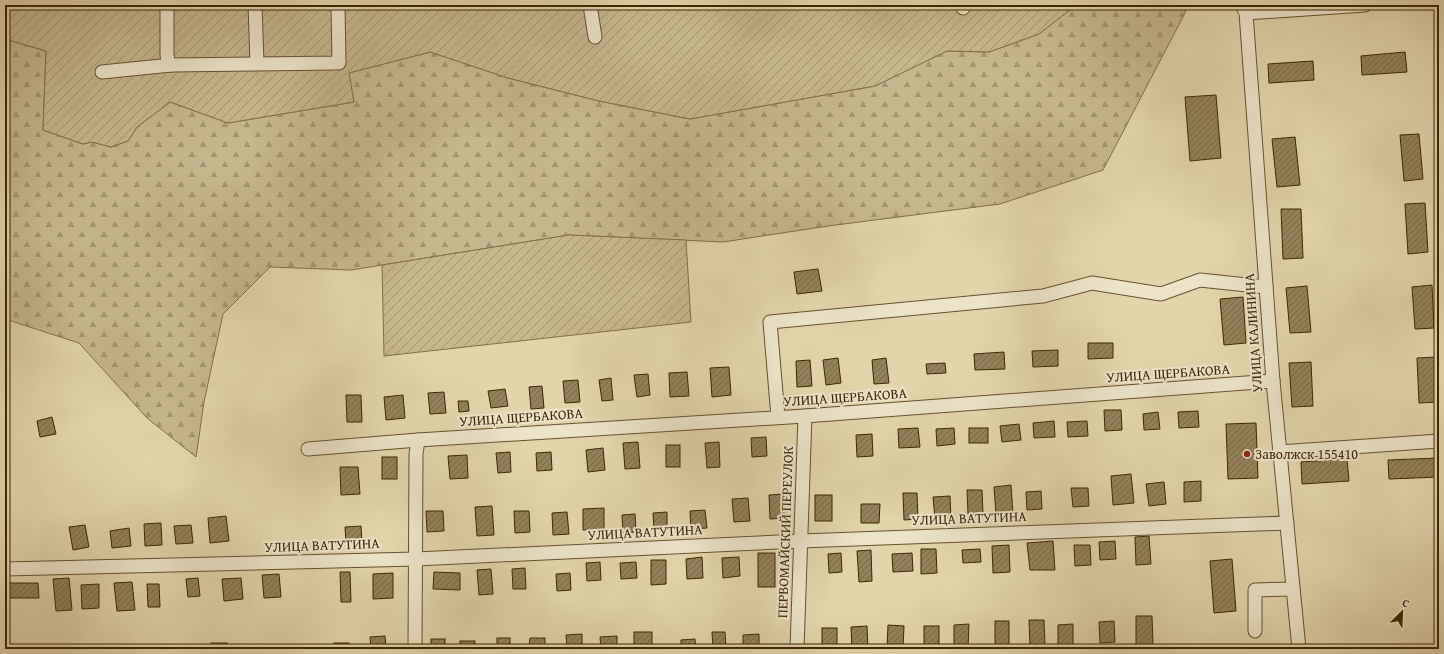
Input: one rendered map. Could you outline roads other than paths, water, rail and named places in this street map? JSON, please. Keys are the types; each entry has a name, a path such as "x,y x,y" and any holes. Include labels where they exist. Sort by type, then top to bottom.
{"street":[{"path":"167,5 167,55 168,61 171,65"},
{"path":"255,5 257,63"},
{"path":"102,72 171,65 339,63 338,5"},
{"path":"590,5 594,37"},
{"path":"1244,9 1365,5"},
{"name":"УЛИЦА КАЛИНИНА","path":"1244,9 1279,452 1299,649"},
{"path":"778,417 770,322 1043,296 1092,283 1161,294 1200,280 1266,287"},
{"name":"УЛИЦА ЩЕРБАКОВА","path":"308,449 418,440 805,416 1273,381"},
{"name":"ПЕРВОМАЙСКИЙ ПЕРЕУЛОК","path":"797,649 805,416"},
{"path":"415,649 416,454 418,440"},
{"path":"1279,452 1439,441"},
{"name":"УЛИЦА ВАТУТИНА","path":"5,569 416,558 801,541 1287,523"},
{"path":"1255,631 1255,590 1293,588"}],"place":[{"name":"Заволжск 155410","path":"1247,454"}]}
